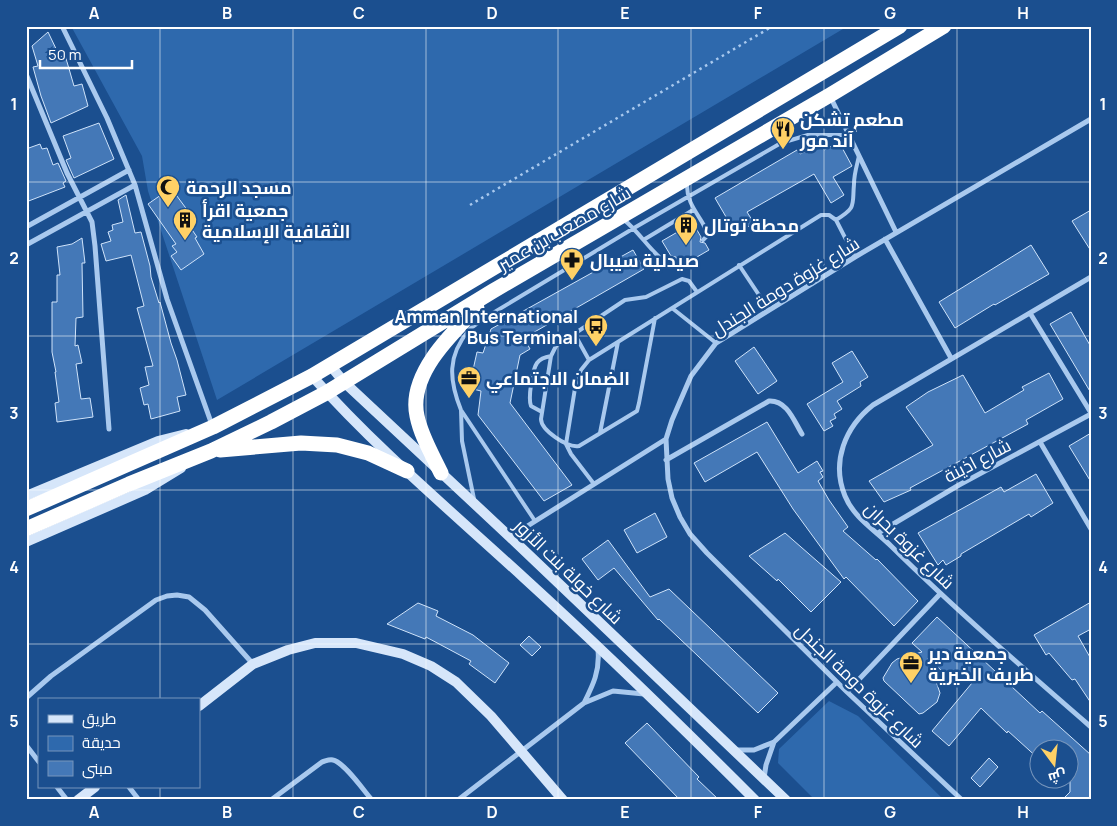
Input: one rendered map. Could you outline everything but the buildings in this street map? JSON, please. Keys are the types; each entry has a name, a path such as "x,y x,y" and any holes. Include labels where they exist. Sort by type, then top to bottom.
{"highway":[{"name":"شارع مصعب بن عمير","path":"26,509 206,430 312,376 900,26"},
{"name":"شارع مصعب بن عمير","path":"26,529 205,453 271,422 326,393 494,291 830,95 944,26"},
{"path":"441,473 421,433 416,413 417,395 422,376 444,341 494,291"},
{"path":"205,453 301,443 337,445 368,453 407,471"}],"street":[{"path":"62,26 107,118 135,185 206,430"},
{"path":"26,74 51,137 92,222 110,429"},
{"path":"830,95 896,232"},
{"name":"شارع غزوة دومة الجندل","path":"962,800 847,692 690,534 672,498 666,460 666,439 691,376 716,343 896,232 1091,119"},
{"path":"26,227 129,170"},
{"path":"26,245 135,185"},
{"path":"885,239 951,358"},
{"name":"شارع غزوة بحران","path":"1091,277 873,405 865,411 848,433 843,445 840,461 840,477 845,495 852,509 862,521 878,533 940,594 1091,727"},
{"path":"1030,312 1091,414"},
{"name":"شارع خولة بنت الأزور","path":"330,365 344,382 736,750 786,800"},
{"name":"شارع خولة بنت الأزور","path":"312,376 326,393 407,471 649,695 755,800"},
{"path":"666,460 769,401 777,402 784,406 802,434"},
{"name":"شارع اذينة","path":"878,533 958,485 1091,414"},
{"name":"شارع مصعب بن عمير","path":"26,496 158,441 206,430"},
{"path":"510,537 666,439"},
{"path":"1040,442 1091,529"},
{"name":"شارع مصعب بن عمير","path":"26,542 145,490 205,453"},
{"path":"26,698 58,671 156,600 177,594 189,597 205,610 252,664"},
{"path":"847,692 940,594"},
{"path":"200,705 252,664 288,650 316,643 356,642 404,654 431,666 456,682 491,716 563,800"},
{"path":"584,703 597,677 598,647"},
{"path":"736,750 754,750 774,742 837,682"},
{"path":"458,800 584,703 613,691 649,695"},
{"path":"764,778 774,742"},
{"path":"26,745 38,761"},
{"path":"271,800 322,762 331,759 343,766 372,800"},
{"path":"59,788 67,800"},
{"path":"78,800 94,788"},
{"path":"130,788 139,800"}],"lane":[{"path":"535,521 461,410 453,389 452,368 458,347 470,329 496,311 634,228 789,139 808,134 849,135"},
{"path":"836,220 849,211 854,202 854,182 859,156"},
{"path":"688,178 688,197 693,210 706,230 707,236 703,240"},
{"path":"644,239 693,210"},
{"path":"594,484 571,454 566,444 576,382 581,370 589,360 821,215 829,215 836,220 855,257"},
{"path":"620,217 634,228 660,259 667,262 673,259"},
{"path":"740,266 769,310"},
{"path":"655,318 639,407 633,414 579,446 566,444 542,426 542,412 551,356 556,346 625,300 646,298 682,279 689,281 697,292"},
{"path":"672,308 716,343"},
{"path":"574,333 589,360"},
{"path":"600,433 618,342"},
{"path":"542,412 532,406 529,398 536,364 541,359 551,356"},
{"path":"461,410 462,441 475,504"}],"path":[{"path":"470,205 773,26"}],"green space":[{"path":"71,26 848,26 217,400 148,191 142,156"},
{"path":"829,701 858,716 944,800 815,800 778,763 779,749"}],"place":[{"name":"مطعم تشكن آند مور","path":"783,150"},
{"name":"مسجد الرحمة","path":"168,208"},
{"name":"جمعية اقرأ الثقافية الإسلامية","path":"185,241"},
{"name":"محطة توتال","path":"686,246"},
{"name":"صيدلية سيبال","path":"572,281"},
{"name":"Amman International Bus Terminal","path":"596,347"},
{"name":"الضمان الاجتماعي","path":"469,399"},
{"name":"جمعية دير طريف الخيرية","path":"911,684"}]}
